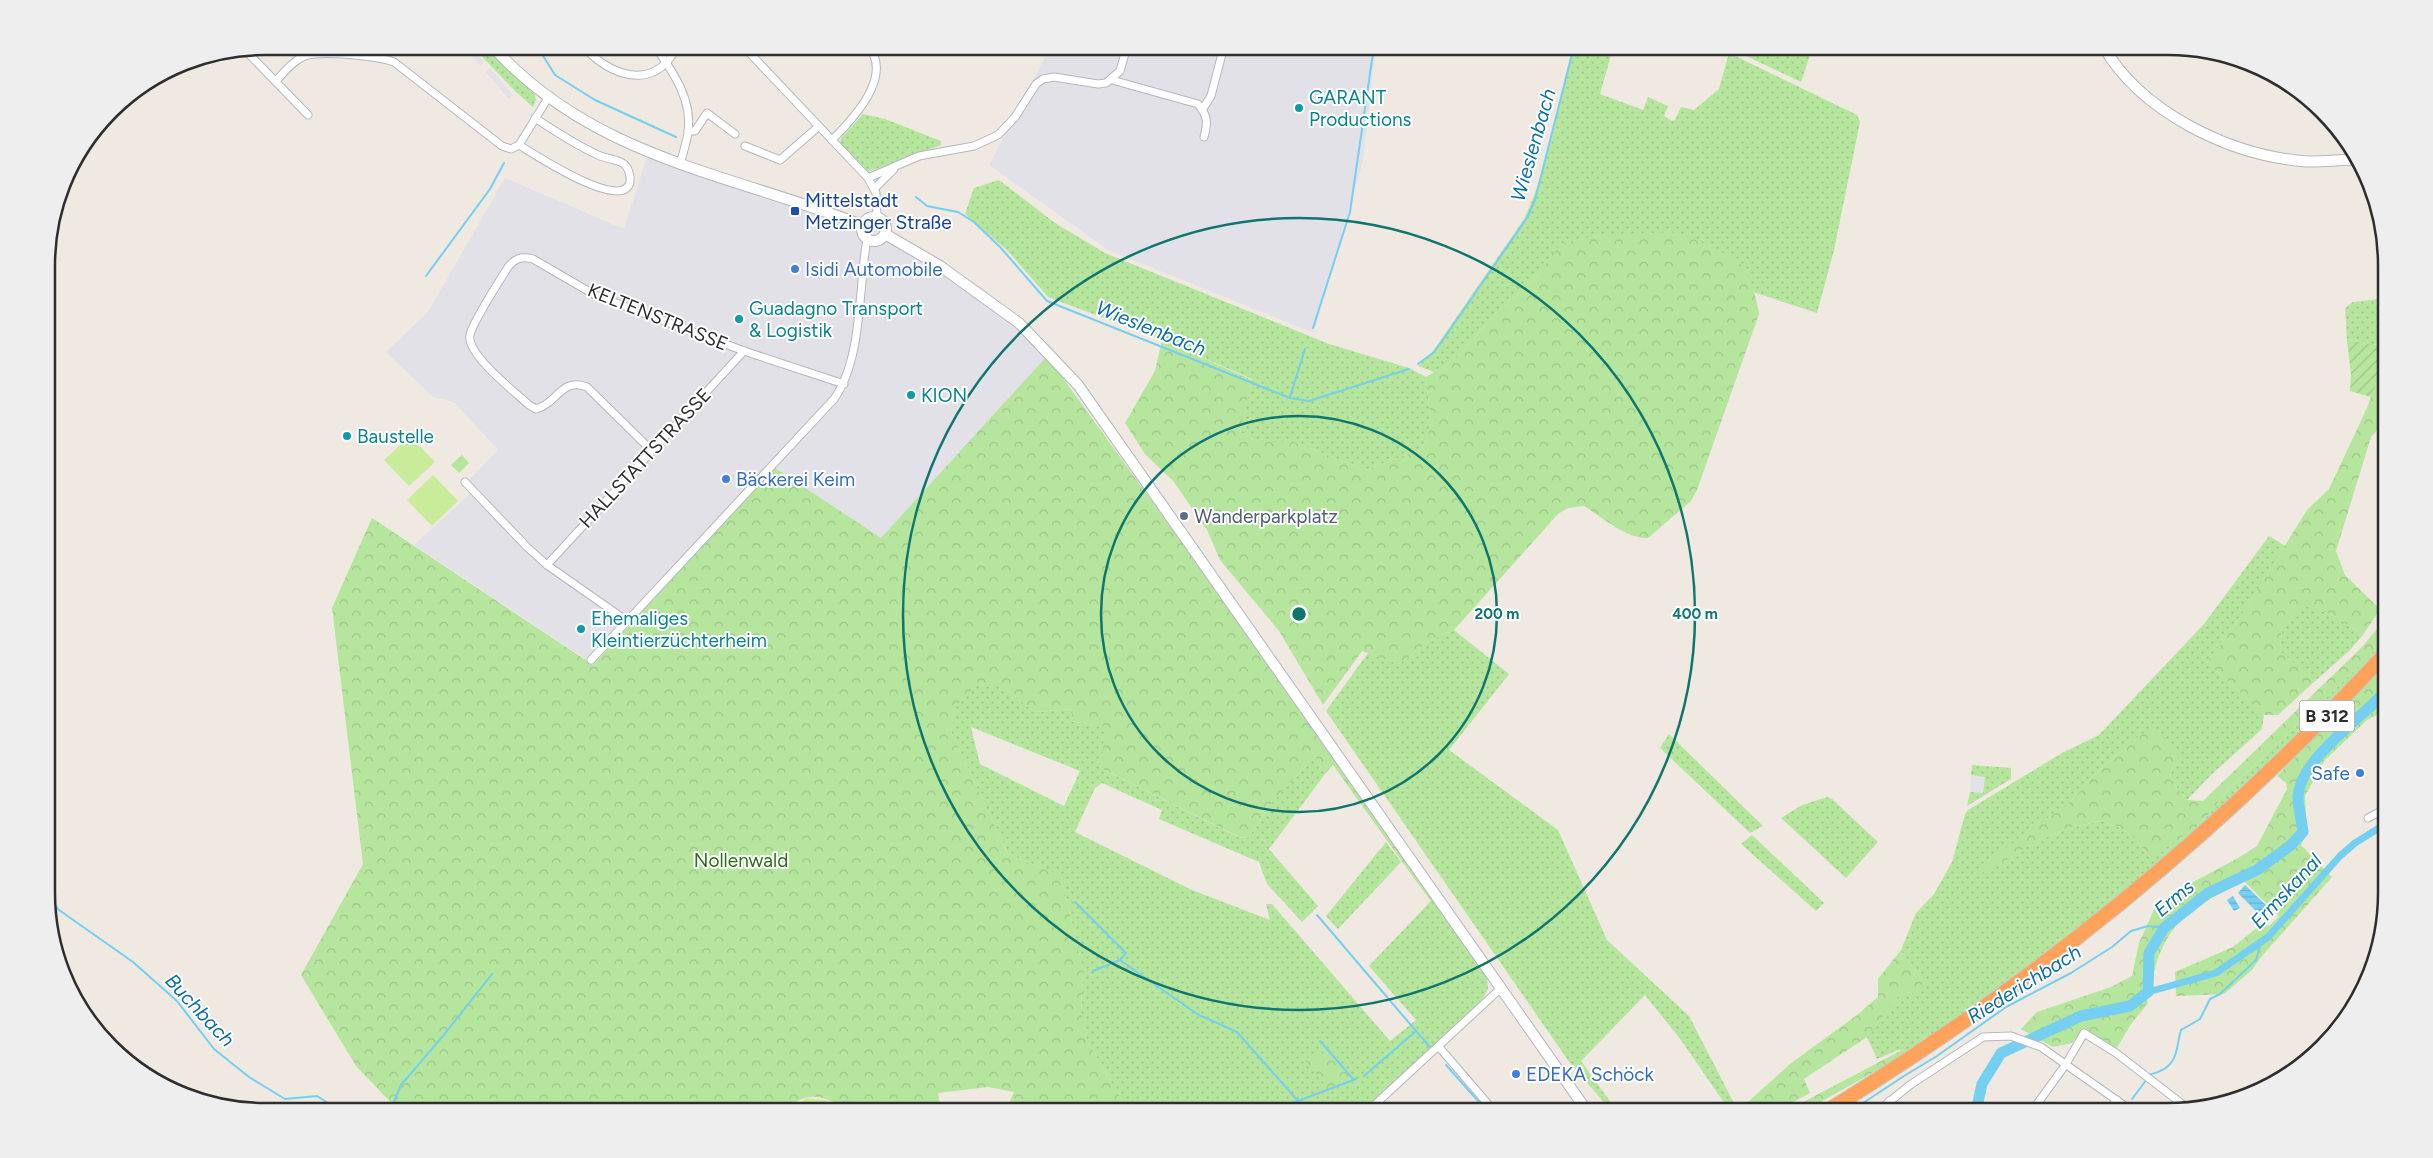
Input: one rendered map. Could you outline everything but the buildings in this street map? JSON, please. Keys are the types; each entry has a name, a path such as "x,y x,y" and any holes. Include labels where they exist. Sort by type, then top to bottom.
{"highway":[{"name":"B 312","path":"1839,1103 1973,1017 2060,953 2125,901 2246,794 2325,718 2378,662"}],"main road":[{"path":"502,55 548,98 604,133 648,153 862,225"},
{"path":"2110,55 2134,84 2156,105 2216,140 2291,160 2319,162 2350,160"},
{"path":"877,216 886,224 885,234 879,240 867,239 863,235 862,225 866,219 877,216"},
{"path":"885,234 940,266 1019,323 1078,386 1407,852 1500,989 1581,1103"}],"street":[{"path":"250,55 308,115"},
{"path":"276,81 294,63 310,55"},
{"path":"350,55 382,57 394,62 502,146 511,149 519,145 548,98"},
{"path":"593,55 623,74 637,76 650,73 666,63 672,55"},
{"path":"661,55 678,79 684,99 688,131 680,164"},
{"path":"751,55 868,178 875,188 878,204 877,216"},
{"path":"832,140 852,120 872,86 877,72 877,61 873,55"},
{"path":"1112,80 1120,71 1124,55"},
{"path":"1202,110 1211,96 1222,55"},
{"path":"868,178 919,156 974,146 998,135 1015,117 1036,84 1043,79 1054,77 1098,84 1112,80 1198,104 1208,121 1204,137"},
{"path":"688,131 695,131 708,113 735,134"},
{"path":"519,145 579,180 613,192 621,192 627,188 630,181 629,172 624,164 593,153 535,118"},
{"path":"746,146 780,160 818,126"},
{"path":"875,188 896,167"},
{"path":"591,660 834,399 844,384 852,363 867,239"},
{"name":"KELTENSTRASSE","path":"652,450 586,387 570,384 546,406 536,409 528,405 477,356 470,346 471,332 508,267 514,261 522,256 533,258 595,294 744,351 844,384"},
{"name":"HALLSTATTSTRASSE","path":"547,564 744,351"},
{"path":"465,482 527,547 547,564 627,621"},
{"path":"2368,818 2378,812"},
{"path":"1378,1103 1500,989"},
{"path":"2038,1103 2066,1064 2084,1033 2116,1053 2181,1103"},
{"path":"1889,1101 1983,1037 2011,1036 2041,1046 2121,1103"},
{"path":"1439,1047 1486,1103"}],"shaded area":[{"path":"471,55 478,55 484,62 480,65"},
{"path":"1046,55 1375,55 1363,161 1314,333 1108,250 989,165"},
{"path":"490,68 513,95 509,99 486,72"},
{"path":"647,157 699,170 884,232 984,289 1054,348 882,539 774,466 593,664 414,545 475,489 468,481 498,450 454,402 433,397 386,352 428,312 505,178 624,229"},
{"path":"1971,775 1985,776 1983,793 1970,792"}],"green space":[{"path":"481,55 495,55 535,95 536,100 533,107"},
{"path":"1571,55 1611,55 1600,94 1643,110 1648,97 1668,106 1664,116 1672,121 1675,120 1681,107 1694,110 1719,89 1728,55 1733,55 1857,115 1860,122 1834,250 1817,313 1753,292 1746,270 1601,235 1563,243 1556,249 1535,279 1491,318 1457,358 1434,372 1418,366 1431,354 1524,219 1533,199 1547,156"},
{"path":"1744,55 1810,55 1801,82"},
{"path":"863,114 885,119 941,141 941,145 868,172 840,144 841,138"},
{"path":"999,180 1055,223 1105,253 1329,344 1409,368 1426,377 1431,426 1422,449 1366,470 1294,442 1259,442 1240,432 1252,379 1162,340 1048,297 1008,251 965,214 974,188"},
{"path":"1671,232 1710,246 1731,258 1745,269 1750,278 1759,314 1697,490 1691,501 1648,538 1631,535 1623,531 1584,506 1568,508 1558,514 1454,630 1431,640 1399,664 1362,651 1323,705 1279,631 1220,560 1207,530 1174,482 1145,454 1125,423 1155,371 1162,340 1252,380 1240,432 1259,442 1294,442 1366,470 1422,449 1431,426 1426,377 1457,358 1491,318 1535,279 1556,249 1563,243 1601,235"},
{"path":"2378,299 2378,345 2347,340 2345,308 2353,302"},
{"path":"2347,340 2378,345 2378,379 2371,397 2350,391 2351,374"},
{"name":"Nollenwald","path":"1047,356 1426,885 1421,888 1333,765 1325,774 1315,756 1274,800 1248,838 1239,837 1101,768 1105,727 1071,721 1073,709 1034,712 1002,685 977,685 955,707 951,732 1008,854 1061,876 1083,969 1081,1012 1087,1041 1124,1103 1009,1103 1014,1092 988,1087 938,1093 940,1103 837,1103 819,1097 812,1097 794,1103 391,1103 356,1066 301,975 363,864 332,608 372,518 593,665 774,467 881,538"},
{"path":"2378,376 2378,430 2371,437 2336,551 2345,575 2378,607 2378,612 2363,635 2333,615 2301,605 2282,628 2280,651 2314,682 2278,715 2264,715 2207,662 2236,624 2307,510 2329,489 2367,408"},
{"path":"410,436 435,462 409,486 384,460"},
{"path":"462,455 469,463 459,473 451,465"},
{"path":"433,475 458,501 432,526 407,500"},
{"path":"2269,536 2285,546 2236,624 2207,662 2264,715 2262,729 2211,775 2187,800 2170,779 2172,768 2178,761 2142,734 2095,774 2071,801 1973,873 2001,864 2035,841 2073,827 2101,821 2121,828 2136,839 2148,855 2200,825 2227,791 2366,660 2378,646 2378,655 2334,703 2131,890 1912,1051 1898,1050 1877,1059 1867,1037 1900,994 1916,992 1924,983 1901,950 1916,913 1934,894 1952,862 1965,814 1968,810 2062,753 2099,735 2204,624"},
{"path":"2301,604 2333,615 2363,635 2349,651 2314,682 2280,651 2282,628"},
{"path":"2378,628 2378,646 2366,660 2227,791 2200,825 2153,856 2148,855 2136,839 2121,828 2101,821 2073,827 2035,841 2001,864 1975,876 1972,873 2071,801 2095,774 2142,734 2156,729 2178,752 2178,761 2172,768 2170,779 2187,800 2203,801 2362,647"},
{"path":"1454,630 1509,674 1449,750 1558,830 1607,940 1689,1016 1734,1103 1724,1103 1681,1040 1645,995 1581,1061 1611,1103 1604,1103 1570,1063 1326,711 1368,653 1399,664 1431,640"},
{"path":"2378,671 2378,714 2367,720 2325,760 2305,796 2307,833 2301,845 2332,877 2262,956 2252,970 2224,994 2176,996 2175,972 2233,947 2263,923 2269,926 2279,916 2244,881 2197,908 2175,928 2166,941 2153,977 2143,983 2148,1003 2131,1024 2115,1051 2081,1031 2072,1043 2053,1047 2021,1029 2037,1012 2111,987 2132,976 2139,943 2156,905 2257,846 2287,789 2286,783 2277,776"},
{"path":"976,685 1002,685 1034,712 1074,709 1071,721 1106,727 1101,768 1238,837 1248,838 1274,800 1315,756 1325,774 1269,849 1318,906 1302,922 1267,884 1259,862 1159,819 1162,810 1102,783 1095,788 1075,832 1192,890 1270,920 1266,904 1272,904 1390,1041 1416,1020 1369,966 1431,901 1421,888 1426,885 1487,977 1488,989 1482,1000 1371,1103 1124,1103 1087,1041 1081,1012 1083,969 1061,876 1008,854 951,732 955,707","holes":["971,727 1080,771 1064,806 980,764"]},
{"path":"1669,734 1763,826 1750,833 1660,748"},
{"path":"1972,765 2011,768 2011,779 1967,806 1970,792 1983,793 1985,777 1971,775"},
{"path":"1827,797 1832,799 1878,842 1846,878 1781,818 1802,805"},
{"path":"1752,835 1824,903 1816,911 1741,844"},
{"path":"1386,842 1401,862 1338,929 1326,916"},
{"path":"1901,950 1924,983 1916,992 1900,994 1867,1037 1804,1079 1810,1093 1791,1103 1747,1103 1790,1064 1857,1015 1878,997 1878,979"},
{"path":"1330,1049 1357,1081 1330,1090 1304,1059"},
{"path":"1902,1050 1912,1051 1818,1103 1801,1103"},
{"path":"806,1098 825,1100 831,1103 801,1103"}],"water":[{"path":"2245,885 2267,906 2259,914 2238,893"},
{"path":"2233,896 2240,908 2234,911 2227,900"}],"waterway":[{"name":"Wieslenbach","path":"543,55 555,75 595,100 676,137"},
{"path":"1313,328 1350,212 1373,55"},
{"name":"Wieslenbach","path":"1418,364 1434,352 1527,218 1535,200 1572,55"},
{"path":"426,276 490,189 504,163"},
{"name":"Wieslenbach","path":"916,197 927,206 958,212 974,222 1001,248 1047,301 1290,398 1309,401 1409,369"},
{"path":"1290,397 1305,349"},
{"name":"Erms","path":"1978,1103 1982,1084 2001,1053 2081,1016 2130,1006 2148,992 2149,953 2164,928 2208,893 2257,870 2290,846 2303,832 2298,797 2301,783 2309,768 2334,740 2378,700"},
{"name":"Ermskanal","path":"2148,992 2216,973 2268,937 2340,856 2355,843 2378,829"},
{"path":"1075,902 1126,953 1120,960"},
{"name":"Buchbach","path":"55,906 133,962 177,1001 214,1049 249,1077 285,1099 317,1096 328,1103"},
{"path":"1317,915 1416,1031"},
{"name":"Riederichbach","path":"1863,1103 1937,1056 2006,1007 2071,973 2112,947 2131,931 2148,926 2164,928"},
{"path":"2149,1075 2159,1072 2171,1063 2176,1054 2181,1030 2200,1019 2210,999 2220,994 2256,960 2261,942"},
{"path":"1093,971 1120,960 1197,1014 1237,1032 1298,1101 1356,1079"},
{"path":"394,1103 401,1085 492,974"},
{"path":"1364,1076 1416,1031 1430,1047"},
{"path":"1320,1041 1354,1080"},
{"path":"1446,1065 1480,1103"},
{"path":"2132,1099 2147,1079"},
{"path":"1292,1103 1298,1101"}],"place":[{"name":"GARANT Productions","path":"1299,108"},
{"name":"Mittelstadt Metzinger Straße","path":"795,211"},
{"name":"Isidi Automobile","path":"795,269"},
{"name":"Guadagno Transport & Logistik","path":"739,319"},
{"name":"KION","path":"911,395"},
{"name":"Baustelle","path":"347,436"},
{"name":"Bäckerei Keim","path":"726,479"},
{"name":"Wanderparkplatz","path":"1184,516"},
{"name":"Ehemaliges Kleintierzüchterheim","path":"581,629"},
{"name":"Safe","path":"2360,773"},
{"name":"EDEKA Schöck","path":"1516,1074"}]}
